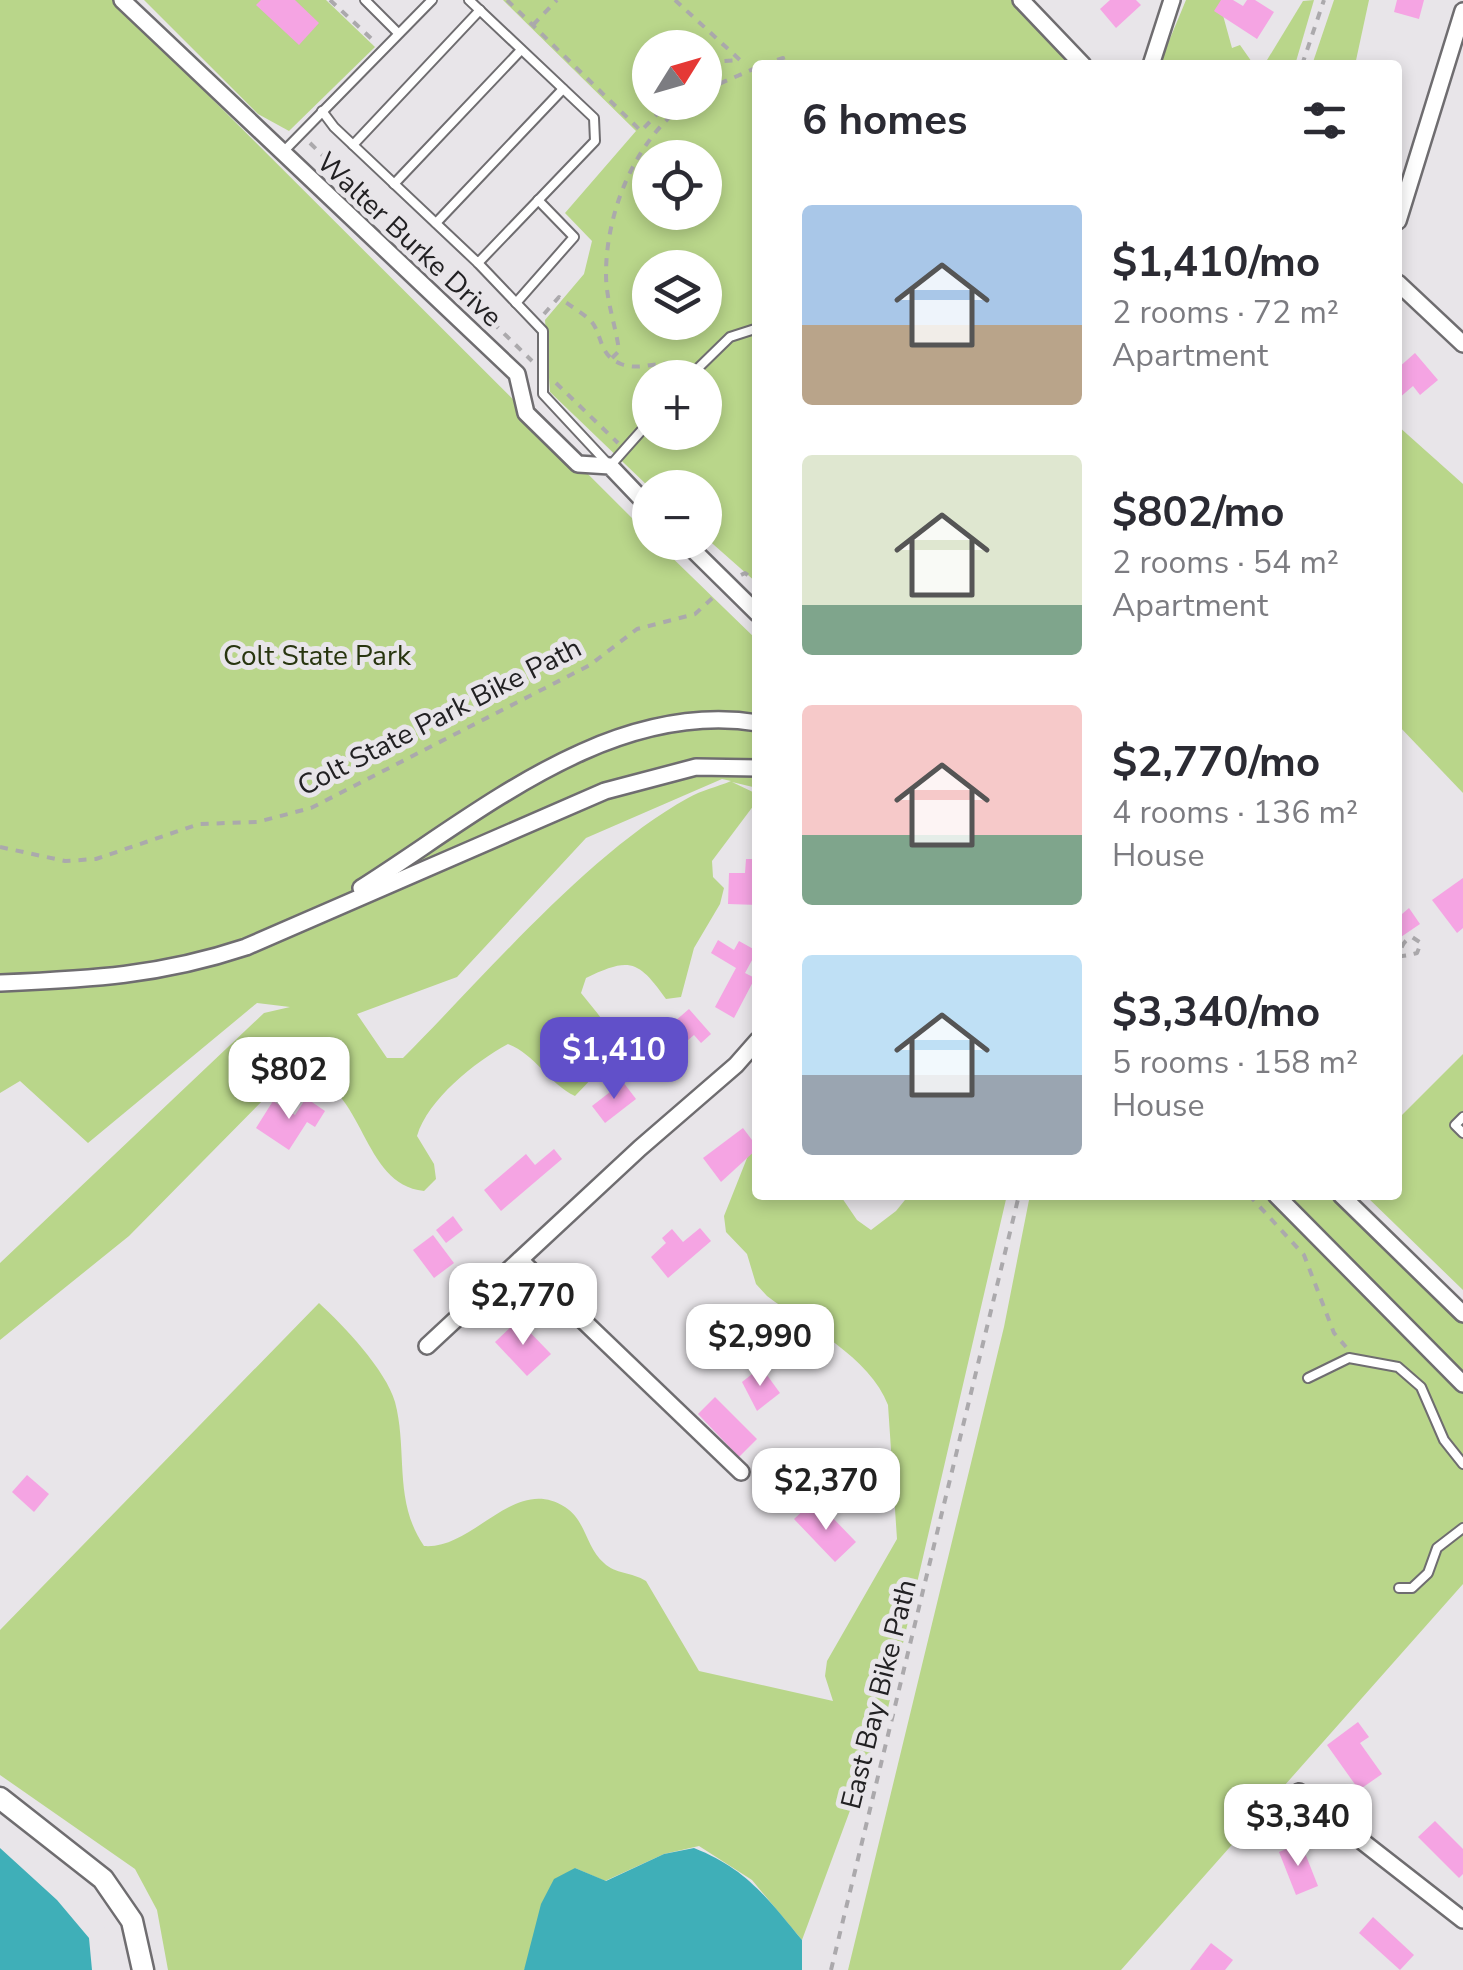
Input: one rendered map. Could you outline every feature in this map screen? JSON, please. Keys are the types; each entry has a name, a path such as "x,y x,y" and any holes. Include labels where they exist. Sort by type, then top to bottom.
{"street":[{"name":"Walter Burke Drive","path":"122,0 518,374 526,413 578,464 610,466 632,489"},
{"path":"1021,0 1078,60"},
{"path":"1153,60 1172,0"},
{"path":"1402,209 1457,48 1463,12"},
{"path":"1402,286 1463,344"},
{"path":"703,560 752,608"},
{"path":"303,921 514,789 601,743 634,731 692,720 752,723"},
{"path":"2,983 141,975 178,968 246,947 605,791 696,768 752,768"},
{"path":"426,1346 752,1047"},
{"path":"1281,1200 1463,1384"},
{"path":"1346,1200 1461,1308"},
{"path":"520,1260 741,1472"},
{"path":"1299,1792 1463,1920"},
{"path":"0,1798 103,1879 132,1920 143,1970"}],"lane":[{"path":"364,0 398,33"},
{"path":"282,153 432,0"},
{"path":"469,0 594,118 595,141 478,263"},
{"path":"353,145 480,10"},
{"path":"394,184 522,50"},
{"path":"436,223 563,88"},
{"path":"322,111 542,330 543,394 610,466 632,441"},
{"path":"516,303 574,238 538,200"},
{"path":"706,360 730,338 752,330"},
{"path":"1463,1117 1455,1125 1463,1133"},
{"path":"1308,1378 1349,1358 1398,1367 1429,1399 1444,1440 1463,1464"},
{"path":"1399,1588 1412,1588 1428,1572 1437,1548 1463,1528"}],"path":[{"path":"330,0 374,41"},
{"path":"508,0 641,130 651,120"},
{"path":"533,25 556,0"},
{"path":"675,0 708,30"},
{"path":"1304,60 1324,0"},
{"path":"722,43 740,60 722,61"},
{"path":"722,83 752,69"},
{"path":"612,358 619,352 606,274 612,220 640,154 671,120"},
{"path":"300,134 625,449"},
{"path":"552,328 542,316 559,298 592,322 601,350 620,364 632,365"},
{"path":"728,585 746,573 752,578"},
{"name":"Colt State Park Bike Path","path":"0,846 65,862 96,859 199,824 257,822 311,808 590,665 636,629 694,614 728,585"},
{"path":"1402,949 1409,938 1417,938 1421,944 1417,953 1402,955"},
{"name":"East Bay Bike Path","path":"832,1970 1018,1200"},
{"path":"1254,1200 1304,1255 1334,1333 1345,1342 1349,1358"}],"green space":[{"name":"Colt State Park","path":"0,0 113,0 632,518 632,560 675,560 752,635 752,787 732,782 752,792 752,808 712,861 713,877 724,888 720,904 694,948 681,997 666,999 648,976 632,966 613,967 586,978 581,993 606,1025 613,1046 603,1066 575,1096 518,1049 508,1044 495,1052 454,1083 423,1122 417,1136 434,1164 436,1179 424,1191 403,1184 387,1172 339,1096 323,1080 302,1071 273,1090 129,1236 0,1340 0,1263 264,1013 290,1007 257,1003 88,1143 20,1081 0,1093","holes":["722,779 731,781 688,798 613,850 576,883 403,1058 387,1058 357,1014 457,977 586,838"]},
{"path":"144,0 326,0 375,47 289,131 258,114"},
{"path":"503,0 1013,0 1074,60 752,60 752,579 722,552 722,470 632,471 550,392 545,320 584,274 592,241 565,213 636,131"},
{"path":"1186,0 1224,0 1221,8 1232,48 1240,45 1250,60 1161,60"},
{"path":"1314,0 1296,60 1267,60 1303,1"},
{"path":"1334,0 1369,0 1356,60 1314,60"},
{"path":"1402,430 1463,484 1463,793 1402,729"},
{"path":"1463,1054 1463,1290 1370,1200 1402,1200 1402,1115"},
{"path":"752,1146 752,1200 843,1200 857,1220 871,1230 905,1200 1006,1200 888,1708 802,1940 752,1880 699,1846 664,1854 605,1881 575,1868 524,1970 168,1970 157,1910 135,1869 0,1775 0,1630 319,1303 363,1349 390,1389 399,1420 408,1511 424,1546 460,1537 511,1506 546,1499 572,1513 604,1563 646,1581 699,1671 833,1701 825,1676 827,1661 897,1539 888,1405 852,1357 756,1284 747,1254 726,1232 724,1216"},
{"path":"1029,1200 1347,1200 1463,1313 1463,1584 1121,1970 848,1970 1004,1327"}],"water":[{"path":"0,1824 27,1842 111,1970 0,1970"},
{"path":"694,1848 728,1865 766,1898 802,1940 802,1970 524,1970 541,1904 554,1879 575,1868 606,1881 664,1854"}],"pier":[{"path":"0,1819 30,1839 102,1919 116,1970 92,1970 89,1938 57,1900 0,1848"}],"building":[{"path":"261,0 295,0 319,23 299,45 256,5"},
{"path":"1110,0 1136,0 1141,5 1116,28 1100,9"},
{"path":"1221,0 1233,0 1243,6 1247,0 1255,0 1274,12 1257,39 1214,11"},
{"path":"1397,0 1424,0 1419,19 1394,12"},
{"path":"1415,353 1438,380 1420,395 1413,386 1402,396 1402,364"},
{"path":"746,859 752,859 752,905 728,904 729,873 745,873"},
{"path":"1463,878 1463,928 1457,933 1432,900"},
{"path":"1409,908 1420,924 1402,936 1402,914"},
{"path":"718,940 734,950 739,941 752,948 752,960 745,973 752,976 752,984 734,1018 715,1007 736,968 711,953"},
{"path":"689,1009 711,1034 701,1043 694,1035 660,1064 645,1047"},
{"path":"623,1082 636,1099 605,1123 592,1106"},
{"path":"306,1098 325,1111 315,1127 307,1122 289,1150 256,1128 273,1101 295,1115"},
{"path":"743,1128 752,1140 752,1154 721,1182 703,1158"},
{"path":"554,1149 562,1159 501,1211 484,1190 526,1154 535,1165"},
{"path":"453,1216 463,1230 446,1243 436,1230"},
{"path":"700,1228 711,1241 668,1278 651,1257 666,1243 662,1238 672,1229 683,1242"},
{"path":"433,1235 454,1263 434,1278 413,1250"},
{"path":"518,1320 551,1354 527,1376 495,1342"},
{"path":"761,1367 780,1393 757,1411 742,1382"},
{"path":"715,1397 757,1439 739,1457 698,1414"},
{"path":"27,1475 49,1494 34,1512 12,1492"},
{"path":"808,1506 822,1520 828,1513 856,1542 835,1562 794,1519"},
{"path":"1358,1722 1369,1737 1360,1743 1382,1774 1359,1790 1327,1745"},
{"path":"1435,1821 1463,1849 1463,1874 1459,1878 1418,1837"},
{"path":"1301,1843 1318,1886 1296,1895 1279,1852"},
{"path":"1373,1917 1414,1955 1400,1970 1359,1933"},
{"path":"1211,1943 1233,1960 1225,1970 1190,1970"}]}
